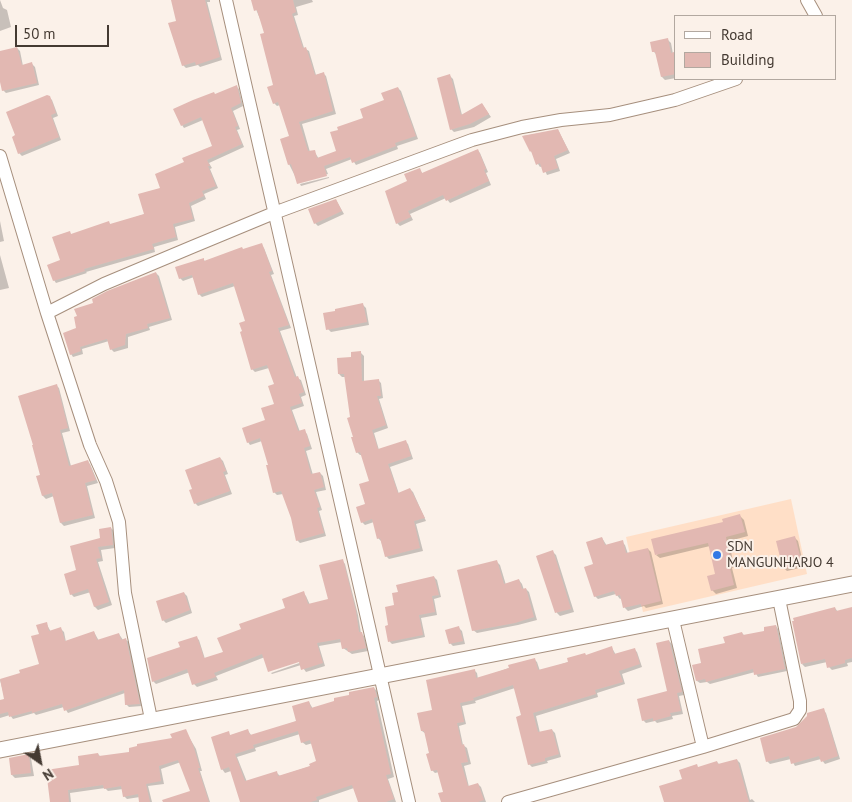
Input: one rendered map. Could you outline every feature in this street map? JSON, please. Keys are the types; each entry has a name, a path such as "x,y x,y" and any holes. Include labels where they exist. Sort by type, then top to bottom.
{"main road":[{"path":"0,750 852,584"}],"street":[{"path":"226,0 382,675 409,802"},
{"path":"807,0 815,15"},
{"path":"47,313 104,284 274,213 472,140 542,124 610,115 675,100 733,80"},
{"path":"0,156 47,313 90,444 106,480 119,522 125,593 151,720"},
{"path":"508,802 703,747 794,719 800,710 800,701 779,599"},
{"path":"673,620 703,747"}],"shaded area":[{"name":"SDN MANGUNHARJO 4","path":"791,499 807,574 643,612 626,537"}],"building":[{"path":"171,0 205,0 220,57 196,65 195,62 182,66 168,23 176,21"},
{"path":"251,0 293,0 296,12 292,14 303,48 306,47 315,75 324,72 333,111 299,122 308,151 315,150 317,158 336,151 330,132 338,130 337,127 363,118 360,109 384,100 381,93 398,87 416,136 395,143 396,146 352,163 350,157 324,166 327,176 297,184 291,164 288,165 280,139 289,136 278,102 273,104 267,87 273,85 260,34 264,33 257,10 254,11"},
{"path":"668,38 671,53 674,52 674,74 661,77 655,52 652,52 650,42"},
{"path":"17,47 22,65 32,62 37,83 2,91 0,82 0,51"},
{"path":"450,74 461,115 482,103 489,114 470,124 450,130 437,78"},
{"path":"237,85 241,103 231,108 238,126 235,127 242,144 207,160 216,186 202,191 204,196 189,203 193,219 173,224 176,237 152,244 154,249 84,269 85,271 53,281 47,265 60,260 52,237 70,231 71,234 109,221 110,224 144,214 138,194 160,188 155,174 184,162 182,158 212,146 201,117 181,126 173,109 214,92 215,94"},
{"path":"47,95 50,96 56,113 51,115 59,137 18,154 12,137 15,135 6,112"},
{"path":"558,129 568,150 554,156 558,168 543,173 540,163 536,165 531,151 522,136"},
{"path":"478,149 489,181 446,201 443,195 408,211 411,217 396,224 385,191 407,181 404,174 420,168 422,173"},
{"path":"336,199 342,211 314,224 308,209"},
{"path":"262,243 272,271 269,272 289,325 278,328 295,377 298,376 304,392 299,394 302,403 290,407 298,431 305,429 310,446 304,448 311,474 320,472 324,487 314,490 320,507 317,508 324,533 296,541 291,518 281,491 273,493 266,465 268,465 260,438 247,443 242,428 265,420 261,408 274,404 268,386 274,384 267,365 251,370 240,332 242,331 239,323 245,321 233,283 198,295 192,275 179,279 175,267 204,258 204,261 242,247 243,249"},
{"path":"156,272 170,318 147,324 148,328 126,334 125,345 110,350 107,339 80,347 81,351 70,355 63,333 76,328 74,317 77,316 74,309 93,303 92,299 107,291"},
{"path":"363,303 367,322 326,330 323,313"},
{"path":"361,351 362,381 379,379 381,396 377,396 386,425 372,430 378,449 406,440 411,456 388,464 398,493 410,488 425,518 414,521 420,548 385,557 380,538 377,539 372,519 361,523 356,507 365,504 359,484 369,481 360,452 356,453 351,437 353,437 347,418 350,417 344,374 338,374 337,358 351,357 351,352"},
{"path":"57,384 68,428 60,430 69,466 88,460 96,480 85,483 93,515 60,523 52,493 42,496 36,476 40,475 33,445 18,396"},
{"path":"220,457 226,471 223,472 230,491 194,504 189,490 192,489 185,470"},
{"path":"740,514 745,532 726,537 734,585 711,591 707,576 715,574 708,543 655,555 651,539 723,522 722,519"},
{"path":"111,527 113,545 98,547 101,558 96,559 109,602 94,607 88,589 70,595 64,574 76,570 70,546 100,538 99,529"},
{"path":"795,536 802,564 783,569 776,541"},
{"path":"602,537 605,545 623,540 626,553 648,548 661,601 623,608 620,595 616,596 614,591 594,597 584,567 593,564 586,542"},
{"path":"553,550 571,609 555,613 536,556"},
{"path":"343,559 356,611 359,632 362,632 366,648 348,652 347,648 342,649 340,639 317,643 323,663 301,670 299,662 268,672 262,654 214,673 216,677 192,685 187,669 152,682 147,658 180,647 178,642 197,636 204,658 223,652 217,638 241,629 239,624 285,608 282,599 304,591 308,604 328,599 319,565"},
{"path":"497,560 504,584 519,579 522,589 526,588 534,617 515,623 472,631 457,570"},
{"path":"434,576 439,595 432,596 435,612 419,615 423,635 388,642 385,626 388,625 385,607 394,605 392,593 398,592 396,585"},
{"path":"184,592 190,610 162,621 156,601"},
{"path":"835,607 836,611 852,607 852,658 845,660 845,663 827,668 825,659 801,664 793,618"},
{"path":"47,622 49,631 61,627 65,641 94,631 97,640 119,633 121,640 126,638 140,704 125,705 124,690 64,711 62,704 32,713 32,711 9,717 8,712 0,714 0,700 4,699 0,679 20,673 19,670 39,664 31,636 39,634 36,625"},
{"path":"776,625 785,669 754,675 753,669 706,682 705,679 696,681 692,665 701,663 698,649 725,643 723,637 742,632 743,635 764,631 764,627"},
{"path":"459,626 463,641 449,644 445,630"},
{"path":"669,640 682,692 677,693 681,711 670,713 671,716 653,721 653,718 642,721 637,699 667,691 656,643"},
{"path":"612,646 614,654 635,648 640,664 619,671 623,682 595,690 596,694 533,713 538,732 552,729 559,754 545,758 545,761 528,765 516,717 521,715 513,685 473,698 474,700 460,703 464,722 457,723 468,762 461,763 468,786 478,783 484,800 478,802 441,802 438,793 443,792 437,770 431,771 426,754 429,753 424,731 421,731 417,713 432,710 426,680 475,669 476,678 509,668 508,665 535,658 538,670 568,662 567,658 585,653 586,655"},
{"path":"374,687 377,697 374,698 391,774 386,775 394,799 386,802 358,802 352,785 316,797 317,800 311,802 240,802 229,767 221,770 211,737 229,731 230,735 248,729 250,735 296,721 292,706 309,701 311,708 334,701 334,698 349,695 349,692","holes":["298,731 301,743 310,740 316,761 309,764 310,766 278,776 277,771 245,781 235,754 254,748 253,745"]},
{"path":"824,708 838,756 821,762 819,756 791,764 789,756 766,762 760,738 796,727 807,716 807,713"},
{"path":"186,729 193,745 209,802 163,802 162,800 190,791 178,760 159,766 161,781 146,784 150,802 139,802 138,794 123,797 121,786 104,789 103,785 68,790 69,802 50,802 46,770 79,765 78,756 98,753 99,756 129,752 129,748 137,746 137,744 172,738 170,734"},
{"path":"29,754 31,773 11,775 9,758"},
{"path":"737,759 749,802 664,802 659,786 682,779 679,770 697,764 698,767 717,761 718,764"}],"place":[{"name":"SDN MANGUNHARJO 4","path":"717,555"}]}
